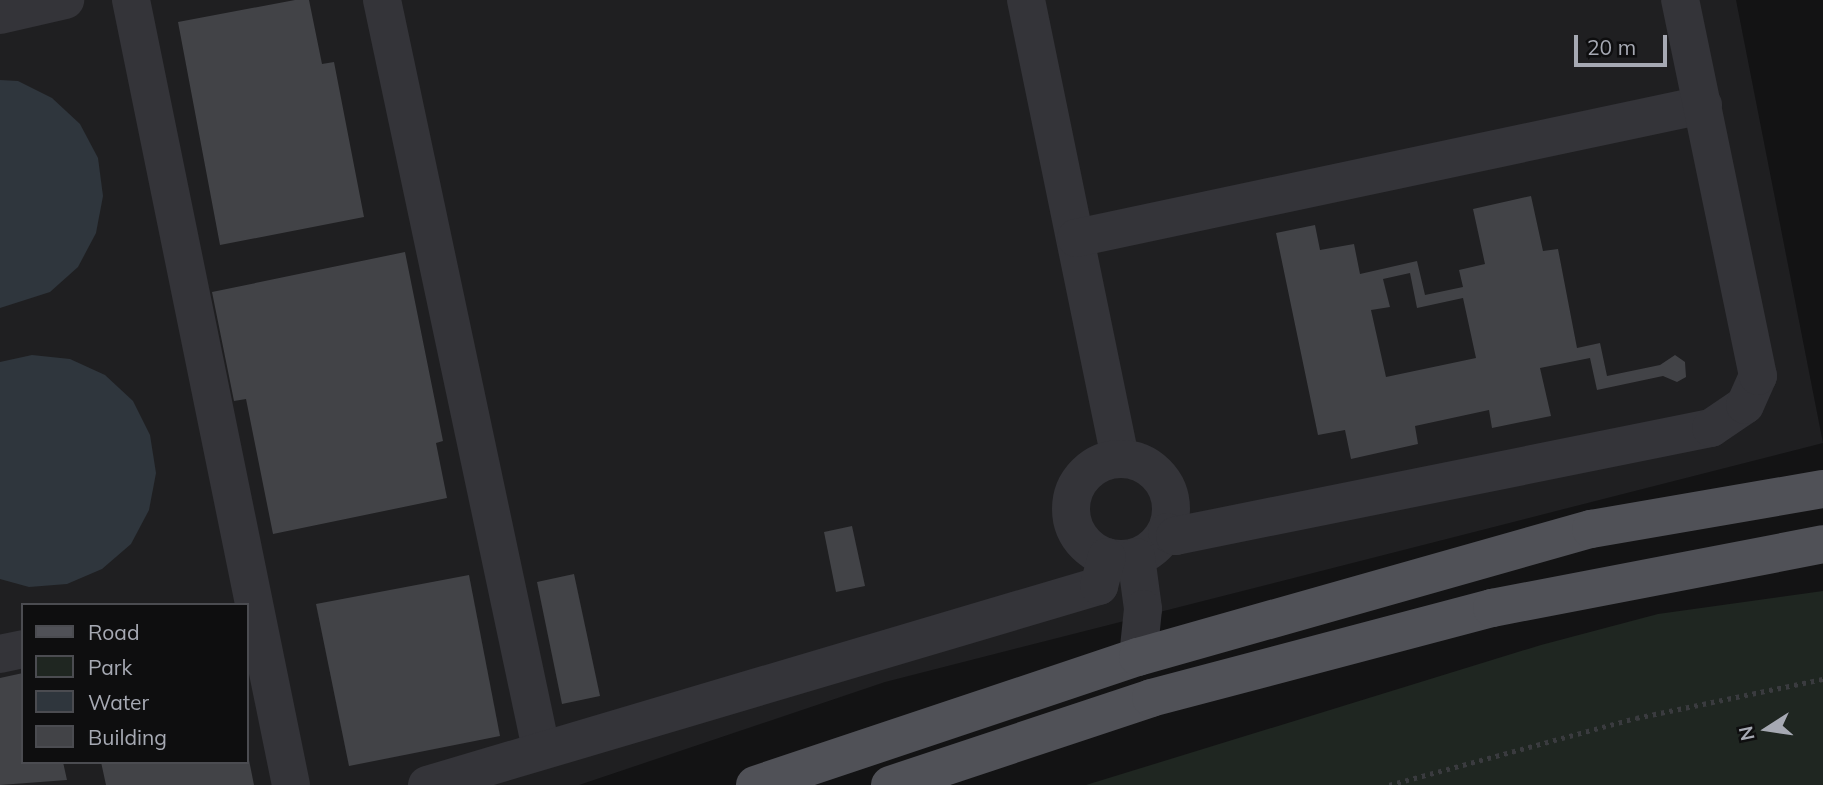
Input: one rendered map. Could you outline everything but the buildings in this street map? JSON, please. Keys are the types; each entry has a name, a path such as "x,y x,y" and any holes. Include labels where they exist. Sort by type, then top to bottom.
{"main road":[{"path":"755,785 1138,657 1591,529 1823,489"},
{"path":"890,785 1152,698 1492,608 1823,544"}],"lane":[{"path":"0,15 65,0"},
{"path":"131,0 245,603"},
{"path":"382,0 541,749"},
{"path":"1026,0 1120,458"},
{"path":"1167,532 1175,536 1711,428 1745,405 1758,376 1680,0"},
{"path":"1076,238 1703,104"},
{"path":"1138,657 1143,609 1121,557 1079,537 1071,505 1085,474 1120,458 1148,467 1160,479 1168,494 1167,532"},
{"path":"427,785 541,749 1099,586 1121,557 1167,532"},
{"path":"248,615 291,785"},
{"path":"0,654 21,649"}],"path":[{"path":"1389,785 1636,718 1823,679"}],"shaded area":[{"path":"0,0 1736,0 1823,443 885,682 579,785 0,785"}],"green space":[{"path":"1823,591 1823,785 1086,785 1541,645 1658,614"}],"water":[{"path":"0,80 18,81 52,98 80,124 98,158 103,196 96,233 78,267 50,292 0,308"},
{"path":"32,355 70,359 105,375 133,401 150,435 156,473 149,510 131,544 102,569 67,584 29,587 0,579 0,362"}]}
